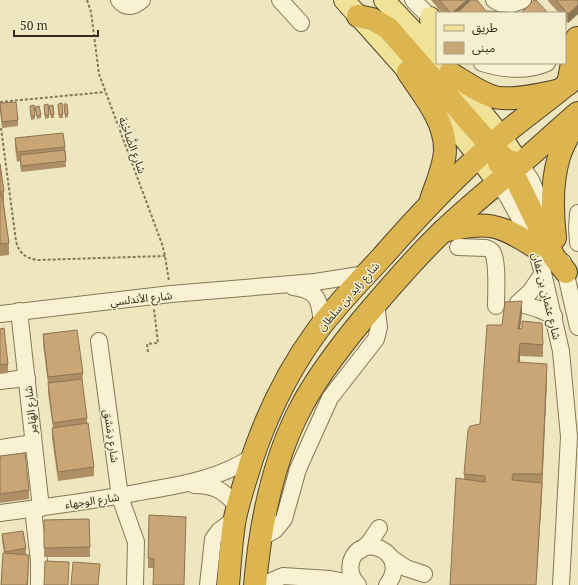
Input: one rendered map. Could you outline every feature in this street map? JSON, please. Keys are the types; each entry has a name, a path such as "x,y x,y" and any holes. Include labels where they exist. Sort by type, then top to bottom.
{"highway":[{"path":"358,16 372,19 388,28 499,159 521,187 554,258 566,272"},
{"path":"444,64 487,94 498,98 529,96 571,83 573,42"},
{"path":"408,72 434,112 443,137 445,150 442,166 430,203"},
{"name":"شارع زايد بن سلطان","path":"255,585 259,548 276,466 297,414 308,394 327,366 376,304 402,274 444,231 499,159 571,83"},
{"name":"شارع زايد بن سلطان","path":"228,585 236,512 252,457 266,420 286,378 322,325 430,203 499,159 578,113"},
{"path":"555,238 552,199 555,176 564,143 578,117"},
{"path":"402,274 408,254 413,244 499,159"},
{"path":"444,231 472,225 486,224 506,230 535,247"}],"main road":[{"name":"شارع عثمان بن عفان","path":"344,0 408,72 499,159"},
{"name":"شارع عثمان بن عفان","path":"384,0 436,57"},
{"path":"433,21 436,38"},
{"name":"شارع عثمان بن عفان","path":"442,64 499,159"}],"street":[{"path":"119,0 122,4 130,7 142,0"},
{"path":"280,0 301,23"},
{"path":"413,0 433,21"},
{"path":"494,0 503,5 509,5 523,0"},
{"path":"487,64 502,67 526,68 544,64"},
{"name":"شارع عثمان بن عفان","path":"499,159 530,180 543,207 566,272 578,327"},
{"name":"شارع عثمان بن عفان","path":"499,159 508,197 535,247 554,316 561,351 569,437 562,585"},
{"path":"578,213 578,243"},
{"path":"458,246 486,248 493,252 495,261 496,306"},
{"path":"543,273 530,292 518,303 554,316"},
{"name":"شارع الأندلسي","path":"0,314 171,294 315,282 366,274"},
{"name":"شارع الأندلسي","path":"282,285 301,288 312,292 318,298 321,310 322,325"},
{"name":"شارع الهَامِر","path":"19,312 34,443 39,585"},
{"name":"شارع دِمَشق","path":"99,341 120,497 135,537 135,585"},
{"path":"546,369 552,366 561,351"},
{"path":"0,381 27,378"},
{"path":"0,448 34,443"},
{"name":"شارع الوجهاء","path":"0,513 120,497 184,484 230,470 252,457"},
{"name":"شارع الوجهاء","path":"184,484 202,485 216,488 225,493 236,512"},
{"path":"208,585 213,539 236,512"},
{"path":"125,585 127,547 132,530"},
{"path":"357,585 352,576 350,567 352,560 361,550 372,547 387,554 423,578 400,577 389,582"},
{"path":"259,548 266,566 283,576 330,579 357,585"},
{"path":"387,554 394,568 389,582"},
{"path":"330,579 350,567"},
{"path":"262,585 283,576"}],"path":[{"name":"شارع الضَّاحْيَة","path":"87,0 91,12 99,74 165,256 171,294"},
{"path":"0,102 105,92"},
{"path":"1,128 16,241 18,248 23,255 29,259 37,260 165,256"},
{"path":"148,352 147,344 158,343 152,296"}],"building":[{"path":"439,0 467,0 453,12 450,12"},
{"path":"471,0 477,0 486,11 504,12 458,12"},
{"path":"534,0 536,0 547,12 522,12"},
{"path":"556,0 578,0 578,5 568,14"},
{"path":"16,102 18,120 2,122 0,103"},
{"path":"62,103 63,114 59,115 58,104"},
{"path":"48,104 49,115 45,115 44,105"},
{"path":"64,104 67,104 68,114 65,114"},
{"path":"34,105 35,116 31,116 30,106"},
{"path":"53,105 54,114 51,115 49,106"},
{"path":"39,106 41,115 37,116 35,107"},
{"path":"63,133 65,147 17,152 15,138"},
{"path":"65,150 66,161 21,166 20,155"},
{"path":"0,164 4,191 0,192"},
{"path":"0,195 2,195 9,243 0,244"},
{"path":"522,301 518,329 522,328 522,321 542,323 543,345 520,343 518,362 547,364 542,474 513,474 512,480 542,483 536,585 450,585 456,478 485,482 485,476 464,474 468,430 470,426 480,424 487,325 502,325 505,302"},
{"path":"4,328 8,364 0,365 0,329"},
{"path":"77,330 83,373 48,377 43,334"},
{"path":"82,379 87,418 53,423 48,383"},
{"path":"88,423 94,467 58,472 52,428"},
{"path":"25,453 29,490 0,494 0,456"},
{"path":"149,515 186,517 184,585 153,585 154,559 148,558"},
{"path":"89,519 90,547 44,548 44,520"},
{"path":"23,531 26,548 5,552 2,534"},
{"path":"3,553 29,555 27,585 1,585"},
{"path":"45,561 69,562 68,585 44,585"},
{"path":"73,562 100,564 98,585 71,585"}]}
